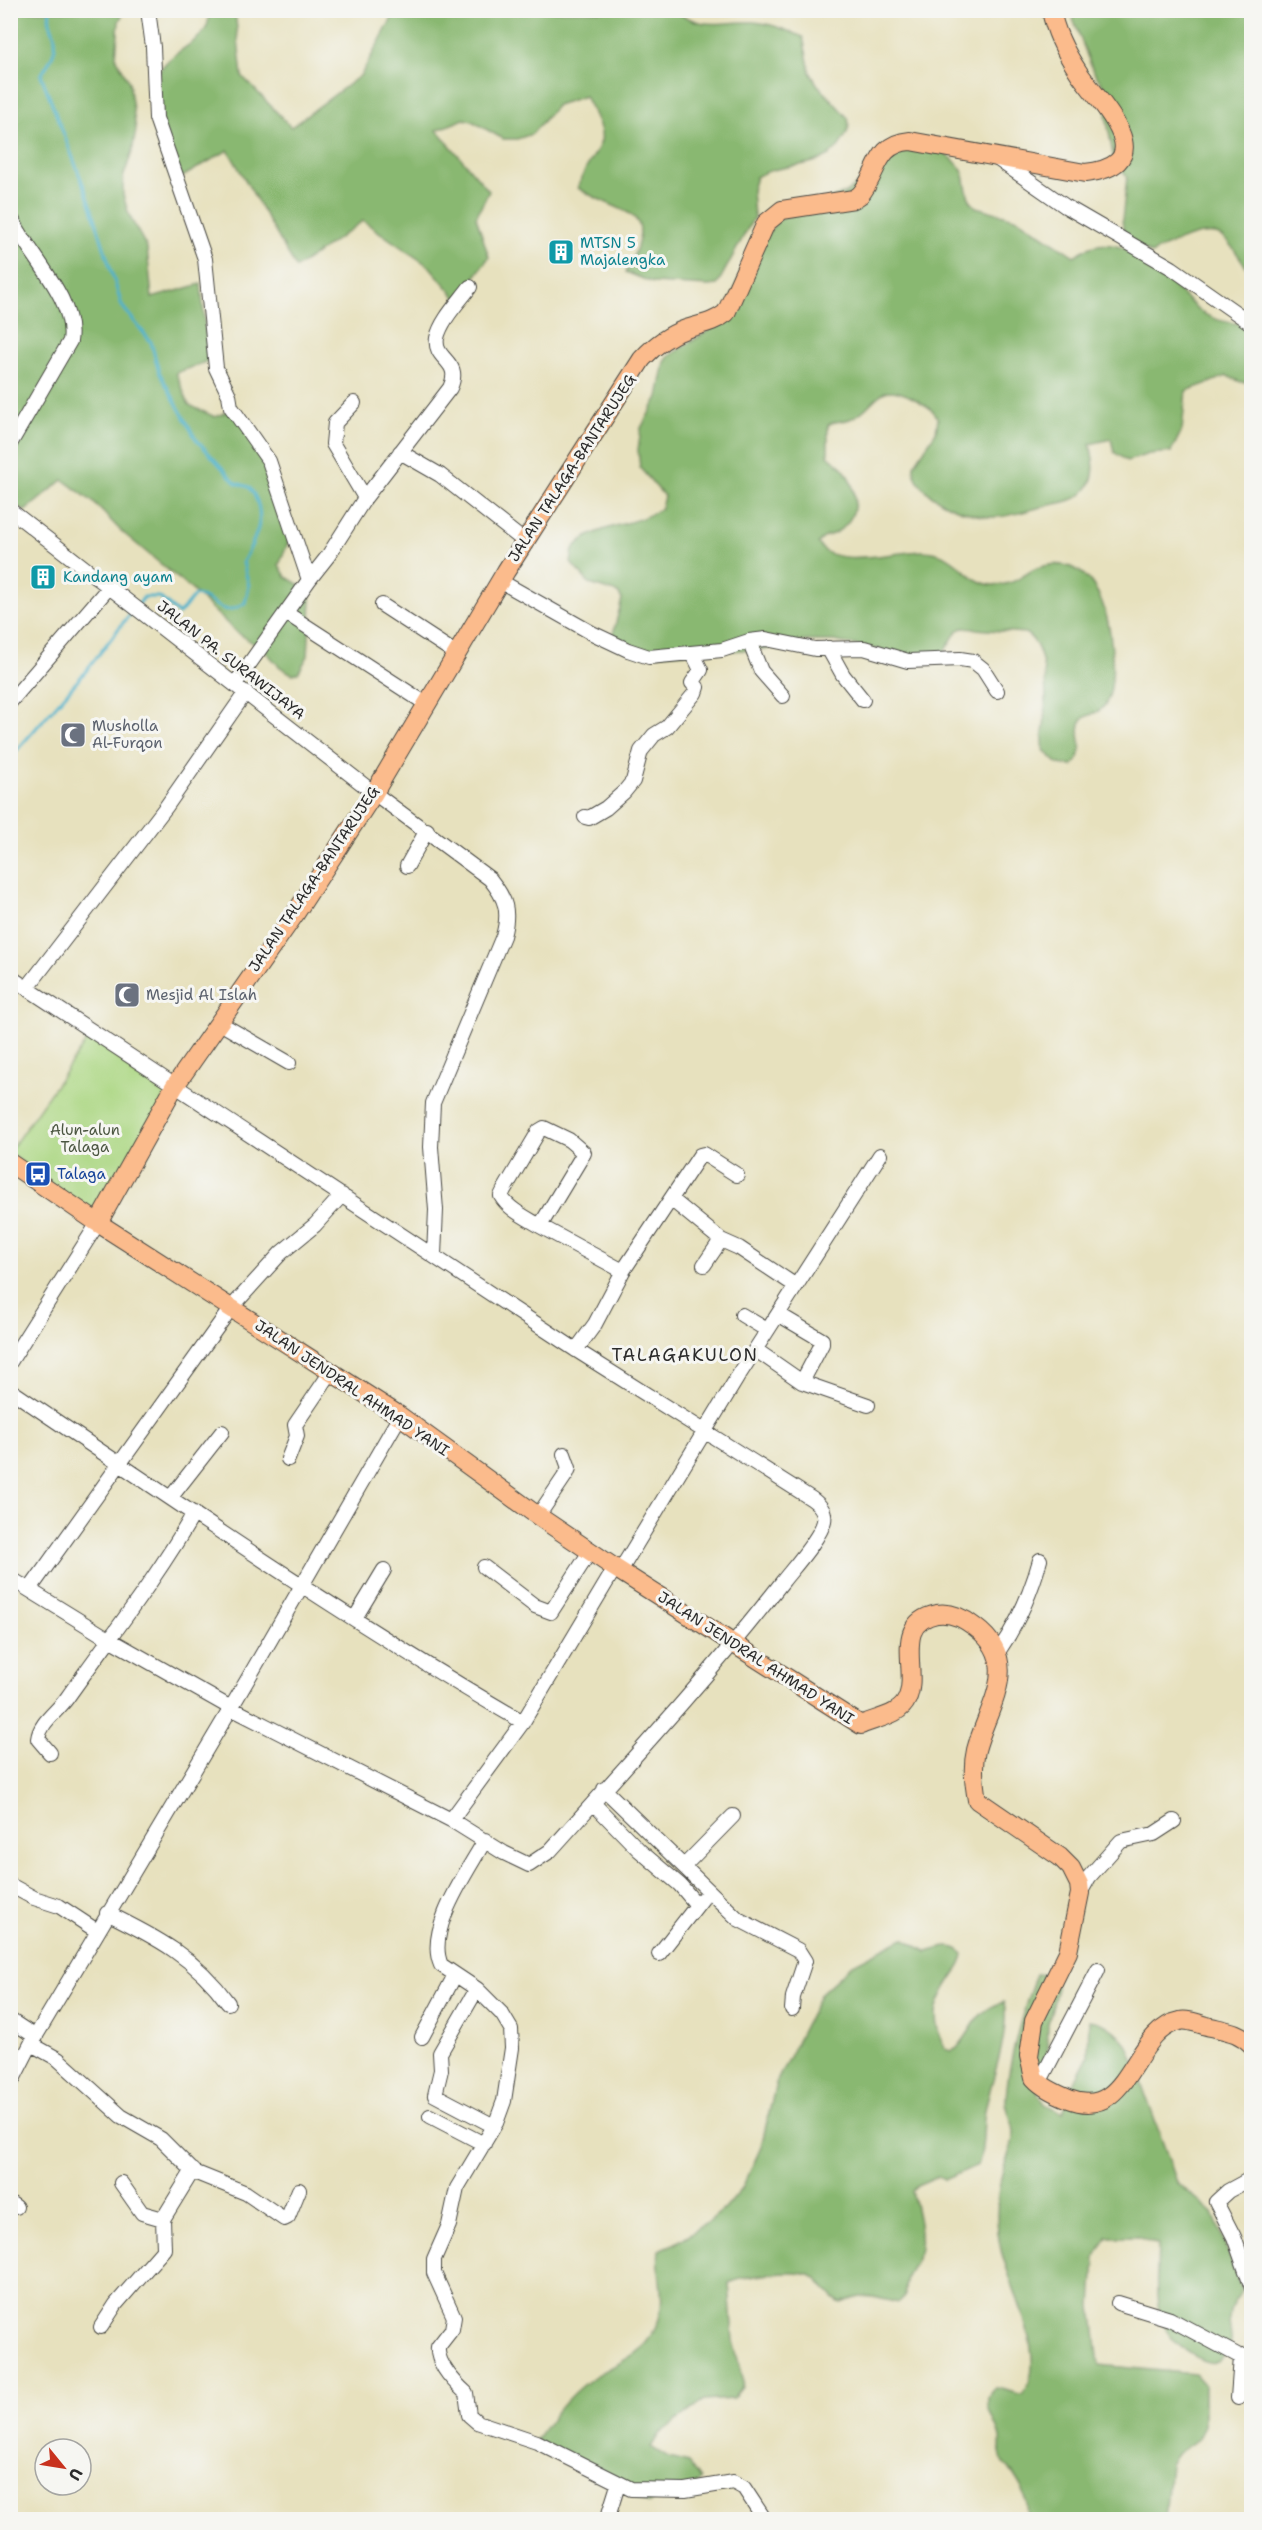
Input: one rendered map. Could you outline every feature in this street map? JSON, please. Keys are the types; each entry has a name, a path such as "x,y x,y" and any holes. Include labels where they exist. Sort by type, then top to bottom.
{"main road":[{"name":"JALAN TALAGA-BANTARUJEG","path":"98,1223 174,1087 295,914 374,792 524,541 642,359 664,339 685,329 714,322 726,313 766,223 782,210 854,199 860,195 886,149 896,142 910,141 1085,173 1113,165 1123,149 1122,132 1116,119 1078,72 1053,21 1051,10"},
{"name":"JALAN JENDRAL AHMAD YANI","path":"10,1163 98,1223 400,1416 538,1516 617,1569 861,1725 898,1710 908,1698 911,1633 920,1621 929,1616 953,1615 969,1622 987,1636 998,1652"},
{"path":"998,1652 1000,1671 996,1700 976,1749 973,1775 977,1800 1071,1868 1079,1884 1080,1893 1068,1952 1034,2021 1029,2056 1034,2078 1039,2084 1077,2102 1097,2102 1109,2095 1125,2079 1158,2032 1180,2020 1241,2034 1251,2045"}],"street":[{"path":"148,10 153,47 156,118 205,259 216,368 229,395 231,407 269,461 309,580"},
{"path":"996,158 1075,213 1172,268 1251,324"},
{"path":"10,215 69,316 71,332 70,341 10,444"},
{"path":"27,988 166,807 286,613 328,556 365,498 450,388 455,378 453,368 439,352 437,340 441,328 470,287"},
{"path":"354,403 335,423 333,444 365,498"},
{"path":"400,452 440,475 524,541"},
{"name":"JALAN PA. SURAWIJAYA","path":"10,510 490,879 502,894 507,907 507,920 489,971 433,1103 430,1147 436,1210 434,1255"},
{"path":"500,581 628,650 650,657 722,650 749,641 766,639 815,649 864,648 908,661 960,658 973,662 983,669 997,691"},
{"path":"10,702 110,586"},
{"path":"382,605 457,654"},
{"path":"286,613 428,705"},
{"path":"749,641 761,671 783,696"},
{"path":"828,648 843,675 863,700"},
{"path":"585,817 589,818 606,808 633,782 641,751 654,735 667,727 695,693 697,687 692,683 701,670 693,654"},
{"path":"407,866 427,830"},
{"path":"10,977 576,1350 812,1498 819,1504 824,1517 822,1527 804,1553 733,1645 550,1851 532,1865 525,1865 451,1820 231,1708 109,1639 10,1578"},
{"path":"218,1022 289,1063"},
{"path":"540,1226 584,1153 569,1140 544,1128 539,1131 501,1196 504,1201 540,1226 623,1271"},
{"path":"576,1350 595,1324 623,1271 697,1157 702,1154 737,1175"},
{"path":"451,1820 523,1722 767,1330 880,1155"},
{"path":"30,1589 231,1308 281,1252 315,1225 342,1195"},
{"path":"671,1199 721,1240 739,1248 796,1286"},
{"path":"10,1362 98,1223"},
{"path":"704,1265 721,1240"},
{"path":"778,1314 822,1340 802,1382"},
{"path":"742,1315 767,1330"},
{"path":"756,1350 802,1382 868,1405"},
{"path":"288,1460 297,1436 295,1425 331,1372"},
{"path":"10,1390 122,1463 224,1536 523,1722"},
{"path":"11,2085 33,2041 107,1913 231,1708 400,1416"},
{"path":"171,1497 222,1432"},
{"path":"538,1516 567,1473 569,1468 564,1454"},
{"path":"50,1753 38,1739 39,1732 170,1556 194,1513"},
{"path":"484,1567 535,1606 551,1612 591,1550"},
{"path":"998,1652 1027,1600 1040,1560"},
{"path":"355,1618 384,1570"},
{"path":"604,1789 738,1918 792,1946 805,1961 793,1997 792,2009"},
{"path":"593,1803 639,1850 680,1885 697,1905"},
{"path":"684,1866 733,1816"},
{"path":"1080,1893 1089,1877 1121,1841 1154,1833 1174,1821"},
{"path":"485,1840 438,1930 437,1946 440,1963 477,1989 502,2014 511,2029 512,2048 507,2091 494,2126 457,2188 449,2225 434,2259 434,2273 454,2317 452,2329 438,2347 438,2356 456,2384 466,2393 471,2419 537,2442 618,2485 641,2491 674,2490 733,2482 744,2488 765,2520"},
{"path":"10,1886 34,1898 59,1906 97,1931"},
{"path":"659,1954 710,1891"},
{"path":"107,1913 154,1936 195,1963 228,2003"},
{"path":"1039,2084 1098,1970"},
{"path":"422,2037 455,1975"},
{"path":"477,1989 440,2053 441,2070 436,2083 435,2095 494,2126"},
{"path":"10,2020 58,2059 121,2116 161,2139 193,2170 246,2193 284,2218 288,2217 299,2190"},
{"path":"430,2116 484,2144"},
{"path":"101,2327 116,2304 164,2248 163,2219 193,2170"},
{"path":"1251,2178 1228,2190 1216,2202 1234,2237 1251,2288"},
{"path":"121,2183 142,2213 163,2219"},
{"path":"1118,2302 1170,2319 1246,2356 1238,2398"},
{"path":"607,2520 618,2485"}],"green space":[{"path":"11,11 125,11 119,21 116,57 129,82 136,130 132,152 123,178 123,195 129,215 147,248 152,298 201,284 208,361 176,373 189,405 215,417 233,409 261,454 290,538 279,565 286,577 303,587 311,599 308,656 298,673 292,674 280,667 265,651 235,631 192,590 121,531 93,502 63,480 25,511 11,501 11,449 26,426 11,415"},
{"path":"208,11 235,11 242,76 291,127 361,75 396,11 674,11 705,23 753,22 772,25 803,37 810,72 817,84 848,118 849,127 835,150 825,157 815,162 767,172 756,177 752,190 754,217 717,285 709,286 653,283 626,272 636,250 640,235 639,224 633,216 623,210 578,188 601,141 599,124 585,96 557,105 532,134 517,139 503,139 472,121 464,119 437,130 489,191 476,217 489,257 458,300 430,267 363,221 296,268 228,150 177,180 158,117 152,87 166,62 204,32 208,23"},
{"path":"1070,11 1251,11 1251,274 1230,245 1215,234 1186,238 1151,254 1125,236 1122,220 1127,177 1114,161 1106,115 1109,94 1093,71"},
{"path":"940,149 960,167 969,197 976,207 1018,219 1074,256 1094,246 1109,245 1124,248 1151,266 1205,314 1218,320 1251,326 1251,382 1241,382 1227,376 1186,391 1182,430 1171,452 1149,454 1127,461 1114,452 1111,439 1090,444 1094,463 1093,475 1084,492 1071,500 1015,514 996,517 971,514 944,503 922,486 916,476 914,465 936,432 938,418 931,409 901,392 884,393 859,414 828,425 828,455 843,469 849,479 855,503 850,519 845,525 818,543 825,551 836,556 850,557 935,552 954,561 976,579 994,585 1010,583 1044,566 1065,565 1081,572 1093,585 1102,602 1108,622 1112,680 1110,694 1102,709 1087,716 1080,724 1081,751 1072,766 1058,764 1044,750 1046,696 1044,671 1038,648 1025,633 963,628 957,631 938,661 834,641 806,641 767,649 641,655 611,642 622,599 618,593 590,584 571,563 573,549 581,541 661,508 664,496 640,468 638,450 641,428 658,397 665,362 669,356 722,322 744,265 778,220 847,192 864,179 887,150"},
{"name":"Alun-alun Talaga","path":"90,1036 181,1093 97,1220 11,1154 11,1149"},
{"path":"903,1938 927,1952 951,1947 964,1954 963,1960 942,1994 937,2010 937,2027 944,2047 950,2051 956,2049 986,2010 1004,2002 1005,2016 1005,2029 985,2110 978,2165 944,2180 938,2177 917,2186 912,2191 919,2226 920,2248 906,2281 905,2297 899,2303 876,2297 864,2297 841,2303 814,2277 796,2273 759,2276 729,2283 733,2341 743,2379 742,2387 733,2399 704,2401 659,2434 651,2447 668,2458 689,2463 700,2479 686,2501 658,2496 649,2504 536,2440 573,2394 588,2381 630,2357 653,2332 659,2319 662,2302 659,2250 676,2243 707,2223 724,2209 743,2187 761,2147 776,2083 821,1993 853,1964"},
{"path":"1036,1974 1051,1975 1057,1988 1048,2024 1047,2061 1037,2091 1045,2104 1063,2113 1072,2087 1088,2056 1089,2020 1101,2023 1116,2033 1128,2046 1177,2182 1213,2213 1242,2290 1230,2312 1231,2342 1229,2348 1218,2362 1209,2362 1188,2352 1175,2342 1161,2318 1157,2290 1158,2245 1138,2237 1107,2237 1095,2258 1092,2306 1099,2365 1195,2374 1204,2384 1204,2426 1198,2439 1178,2453 1170,2464 1165,2519 1027,2519 1028,2511 1024,2492 1001,2458 1000,2438 988,2405 990,2393 995,2388 1022,2394 1030,2380 1032,2364 1026,2324 1001,2250 997,2216 1000,2182 1014,2133 1006,2102 1010,2066 1021,2019"}],"waterway":[{"path":"50,10 55,45 52,56 41,75 91,205 122,306 151,342 159,372 196,439 236,483 249,487 255,497 260,515 253,543 243,562 249,586 245,603 236,608 224,609 195,595 179,614 159,597 144,597 138,605"},
{"path":"10,758 86,671 133,610"}],"place":[{"name":"MTSN 5 Majalengka","path":"561,252"},
{"name":"Kandang ayam","path":"43,577"},
{"name":"Musholla Al-Furqon","path":"73,735"},
{"name":"Mesjid Al Islah","path":"127,995"},
{"name":"Talaga","path":"38,1174"}],"district":[{"name":"TALAGAKULON","path":"685,1355"}]}
